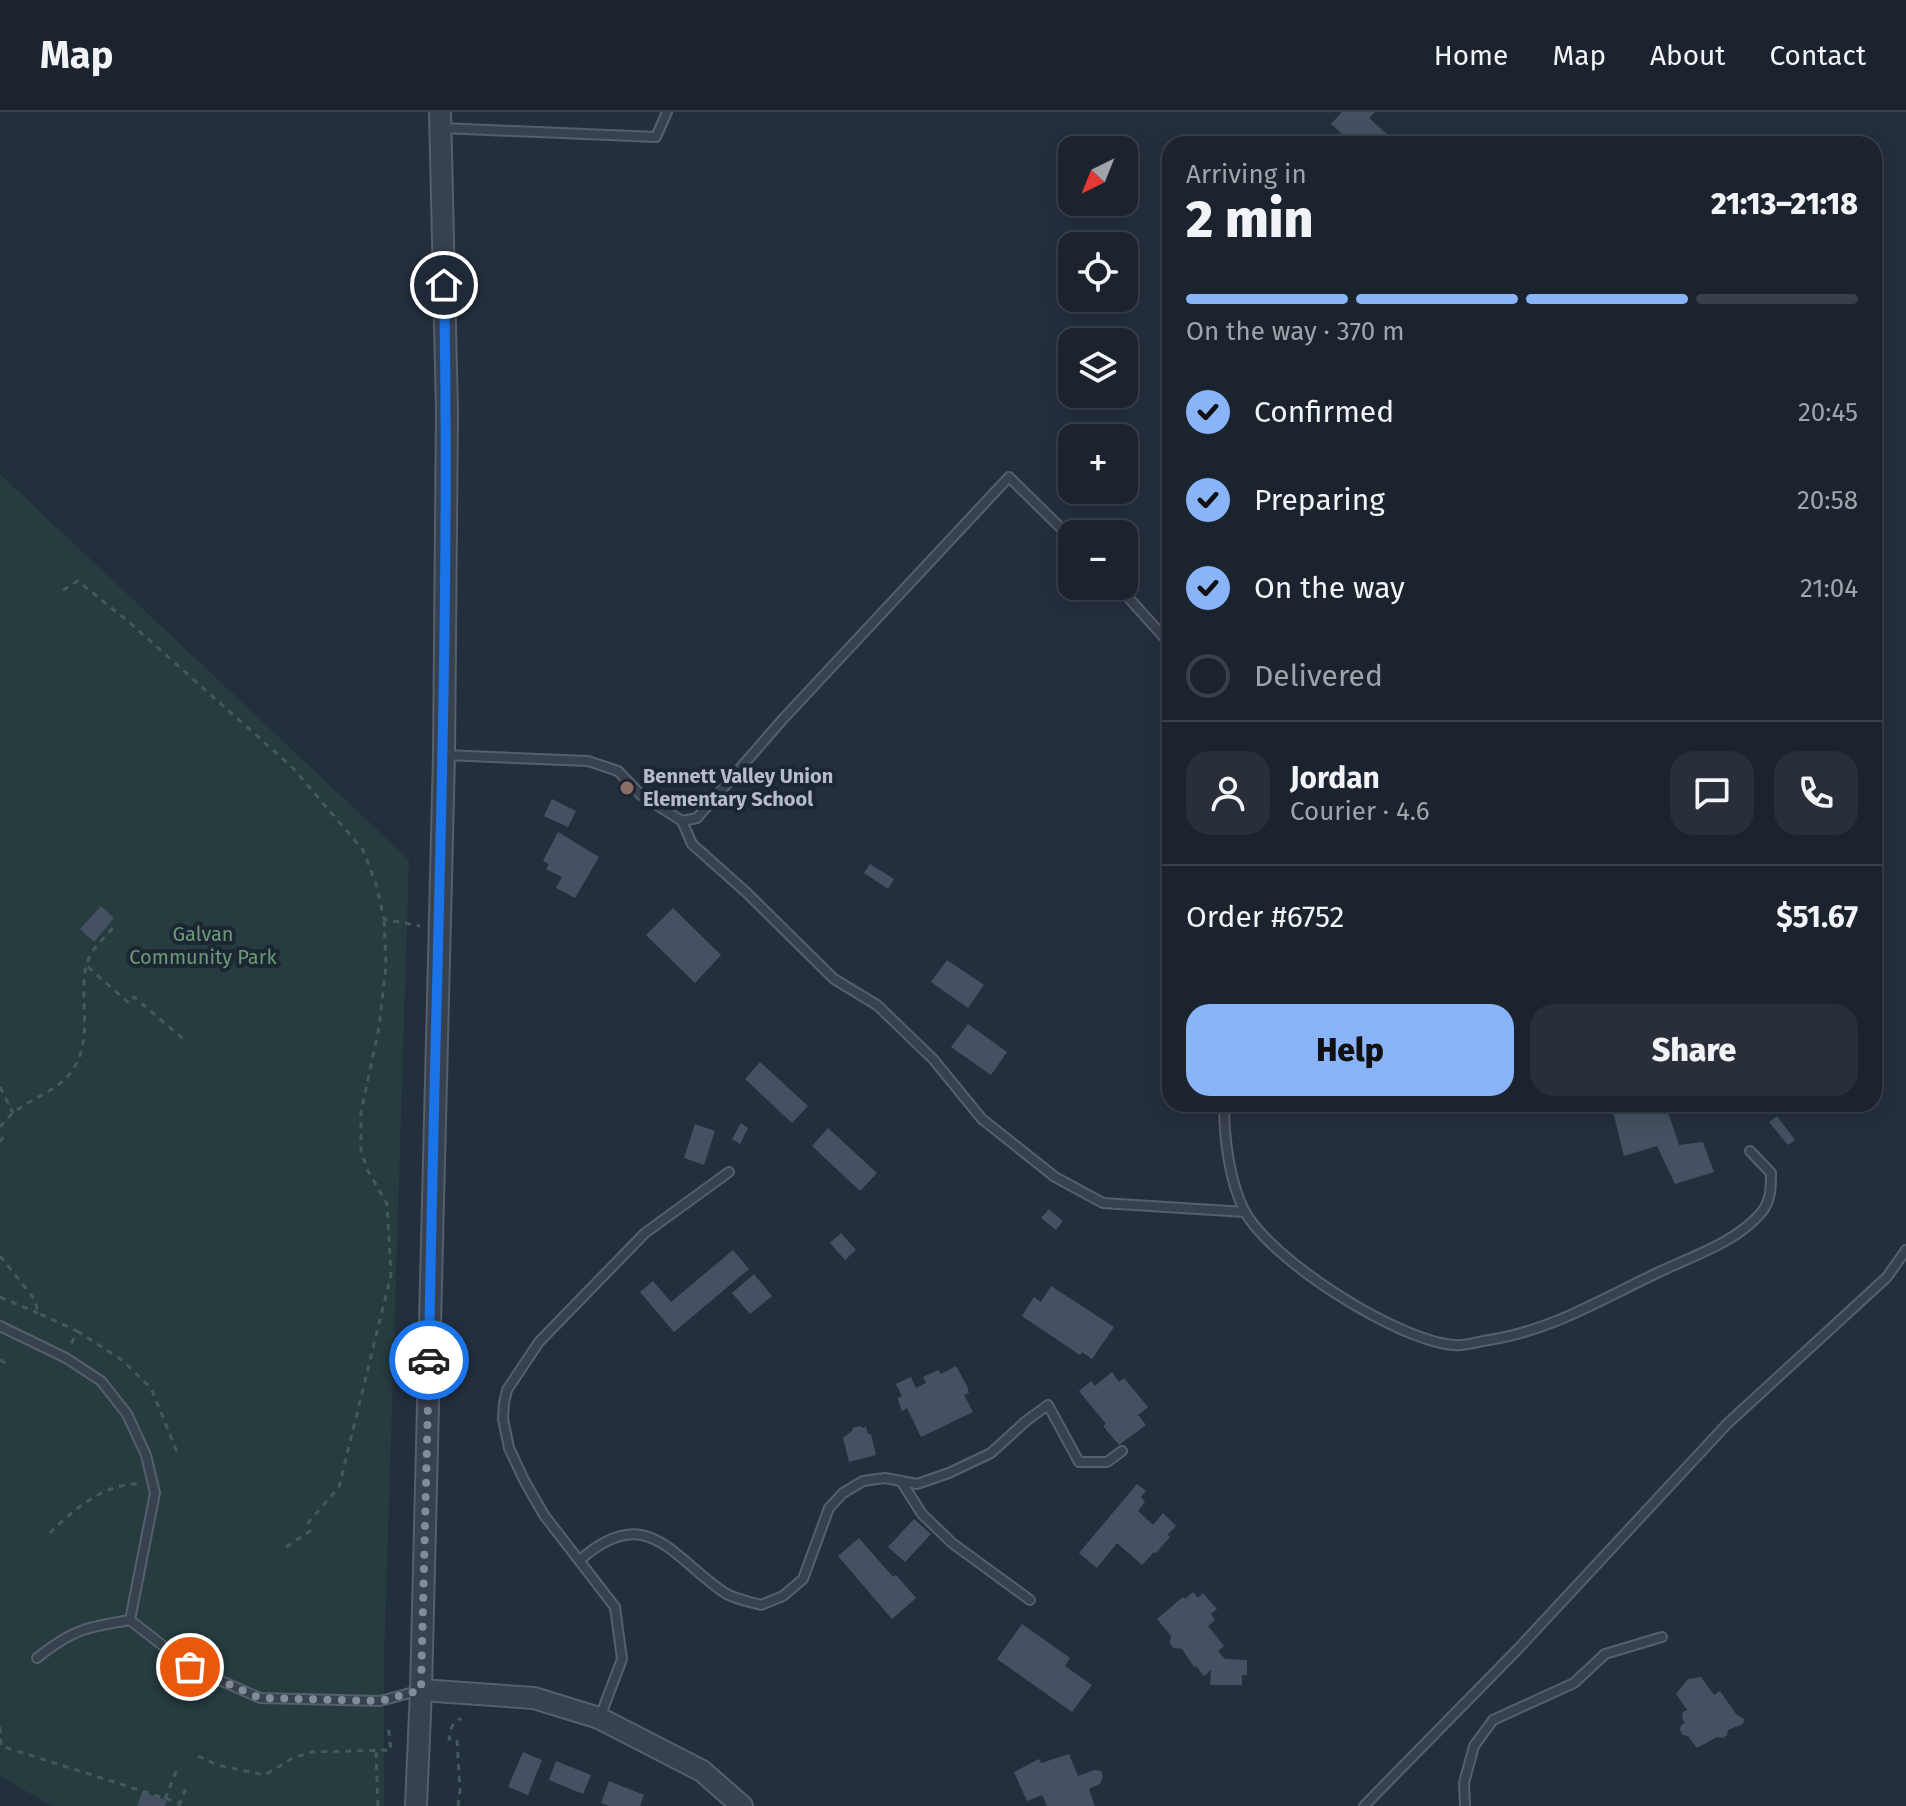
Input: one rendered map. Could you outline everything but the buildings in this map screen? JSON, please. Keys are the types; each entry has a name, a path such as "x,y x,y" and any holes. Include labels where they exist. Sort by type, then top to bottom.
{"street":[{"path":"416,1806 444,755 447,411 440,120"},
{"path":"421,1690 534,1698 599,1718 702,1771 742,1806"}],"lane":[{"path":"440,120 656,137 667,112"},
{"path":"682,821 697,818 793,708 1009,477 1058,525"},
{"path":"1131,600 1162,635"},
{"path":"444,755 588,761 618,771 641,795 682,821 692,844 834,979 877,1005 933,1059 982,1119 1055,1177 1103,1203 1245,1212"},
{"path":"1225,1112 1232,1177 1245,1212 1277,1249 1339,1295 1414,1336 1455,1346 1503,1338 1559,1322 1735,1236 1762,1212 1771,1194 1771,1173 1750,1151"},
{"path":"599,1718 622,1659 615,1607 544,1515 509,1448 503,1419 507,1390 539,1342 645,1233 729,1172"},
{"path":"1364,1806 1518,1649 1727,1424 1887,1277 1906,1250"},
{"path":"0,1326 66,1358 101,1381 127,1414 146,1455 155,1493 130,1620"},
{"path":"580,1560 594,1547 622,1536 650,1536 676,1551 727,1594 761,1605 783,1596 803,1579 829,1508 843,1493 863,1481 885,1478 917,1484 949,1473 991,1453 1048,1405 1079,1462 1107,1462 1122,1451"},
{"path":"901,1481 922,1514 952,1543 1030,1600"},
{"path":"37,1658 61,1639 83,1628 130,1620 190,1667 260,1698 380,1701 421,1690"},
{"path":"1465,1806 1464,1783 1474,1746 1493,1720 1574,1683 1605,1654 1662,1637"}],"path":[{"path":"63,590 78,581 130,623 293,768 363,850 376,884 384,919 386,966 379,1027 361,1112 361,1151 367,1169 387,1204 391,1275 339,1487 308,1523 310,1531 286,1547"},
{"path":"384,919 440,930"},
{"path":"0,1127 13,1113 61,1084 75,1066 83,1048 85,977 91,953 116,924"},
{"path":"88,967 129,1003 134,997 187,1042"},
{"path":"0,1087 13,1113"},
{"path":"0,1142 4,1136"},
{"path":"0,1256 35,1300 38,1313"},
{"path":"0,1297 77,1331 122,1360 151,1388 177,1452"},
{"path":"66,1358 77,1331"},
{"path":"0,1360 4,1362 0,1367"},
{"path":"50,1533 91,1499 119,1486 136,1484 155,1493"},
{"path":"458,1806 457,1740 449,1739 452,1726 461,1718"},
{"path":"198,1756 217,1765 265,1775 293,1758 312,1752 391,1750 388,1724"},
{"path":"0,1727 1,1746 180,1805 187,1785"},
{"path":"376,1752 378,1806"},
{"path":"165,1799 178,1767"}],"green space":[{"name":"Galvan Community Park","path":"0,474 409,860 384,1662 384,1806 52,1806 0,1776"}],"way so far":[{"path":"190,1667 260,1698 380,1701 421,1690 429,1360"}],"place":[{"name":"Bennett Valley Union Elementary School","path":"627,788"}],"route":[{"path":"429,1360 444,755 447,411 444,285"}]}
